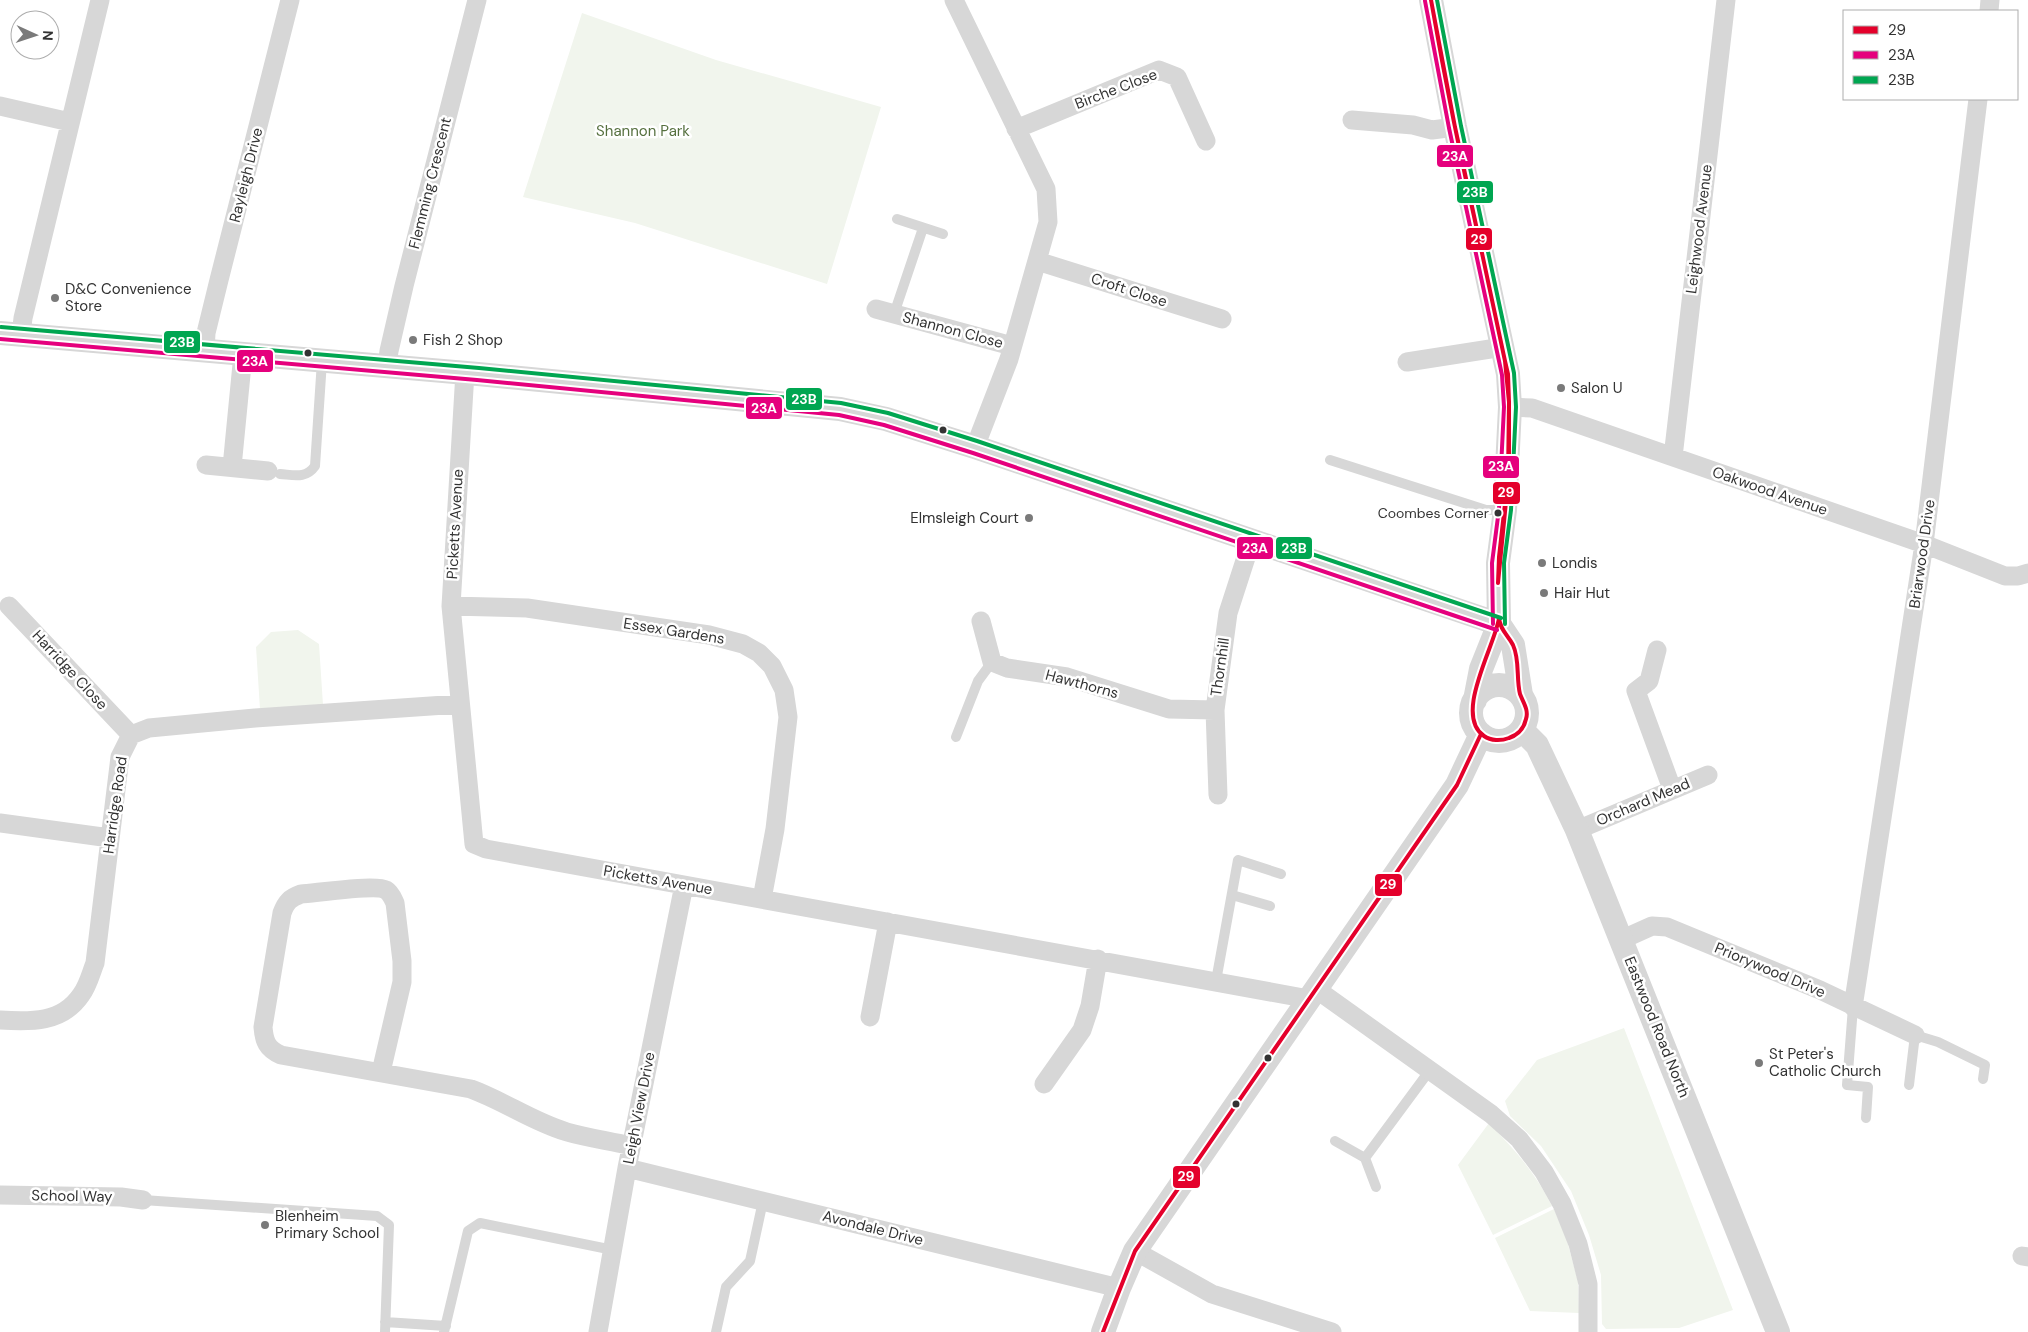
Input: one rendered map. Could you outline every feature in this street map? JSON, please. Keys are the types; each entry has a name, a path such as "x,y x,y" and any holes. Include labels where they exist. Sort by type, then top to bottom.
{"street":[{"path":"11,334 23,318 100,0"},
{"name":"Rayleigh Drive","path":"205,351 206,333 290,0"},
{"name":"Flemming Crescent","path":"387,366 404,286 477,0"},
{"path":"954,0 1046,188 1048,222 1012,346 975,447"},
{"path":"1431,0 1455,127 1503,347 1508,374 1510,407 1505,510 1498,563 1498,624 1481,669 1472,709 1472,718 1475,727 1489,739 1507,740 1522,730 1526,721 1526,703 1514,689 1496,685 1480,693 1475,700"},
{"name":"Leighwood Avenue","path":"1673,457 1726,0"},
{"name":"Birche Close","path":"1016,128 1159,70 1177,77 1206,141"},
{"name":"Briarwood Drive","path":"1854,1007 1924,544 1978,100"},
{"path":"0,106 70,122"},
{"path":"1352,120 1413,125 1432,130 1455,127"},
{"name":"Croft Close","path":"1037,261 1222,320"},
{"name":"Shannon Close","path":"885,311 1012,346"},
{"path":"11,334 322,362 465,372 840,409 886,419 975,447 1250,542 1498,624 1513,645 1521,696"},
{"path":"1407,362 1503,347"},
{"path":"232,467 243,354"},
{"name":"Picketts Avenue","path":"465,372 451,606 474,844 486,850 1098,959 1216,982 1312,994"},
{"name":"Oakwood Avenue","path":"1510,407 1532,408 1924,544 2005,576 2018,576 2028,573"},
{"path":"206,465 274,472"},
{"name":"Thornhill","path":"1218,795 1214,710 1228,613 1250,542"},
{"name":"Harridge Close","path":"9,606 130,735"},
{"name":"Essex Gardens","path":"451,606 527,608 709,634 743,644 759,653 772,666 784,690 788,717 781,785 762,899"},
{"path":"981,621 992,662"},
{"path":"1657,650 1649,680 1636,691 1672,789"},
{"name":"Hawthorns","path":"992,662 1007,668 1067,677 1169,709 1214,710"},
{"path":"130,735 139,730 158,727 255,718 460,704"},
{"name":"Eastwood Road North","path":"1522,730 1537,745 1577,830 1623,939 1778,1332"},
{"path":"1103,1332 1135,1251 1457,785 1481,734"},
{"name":"Harridge Road","path":"0,1020 35,1021 54,1018 68,1010 82,994 95,963 120,757 130,735"},
{"name":"Orchard Mead","path":"1577,830 1708,775"},
{"path":"0,824 110,838"},
{"name":"Leigh View Drive","path":"598,1332 631,1146 684,885"},
{"path":"380,1072 402,982 402,961 395,903 392,897 387,890 374,888 301,894 291,898 285,903 282,913 263,1027 267,1046 273,1052 281,1055 471,1089 566,1132 631,1146"},
{"path":"870,1018 888,922"},
{"name":"Priorywood Drive","path":"1623,939 1652,926 1667,927 1820,990 1915,1035"},
{"path":"1044,1084 1082,1030 1090,1006 1098,959"},
{"path":"1312,994 1430,1070 1491,1114 1519,1139 1544,1172 1562,1204 1578,1244 1588,1284 1588,1332"},
{"name":"Avondale Drive","path":"627,1168 1119,1288"},
{"name":"School Way","path":"0,1195 121,1197 143,1200"},
{"path":"1135,1251 1212,1294 1332,1332"}],"lane":[{"path":"898,219 944,234"},
{"name":"Shannon Close","path":"885,311 923,228"},
{"path":"274,472 306,475 312,472 315,466 322,362"},
{"path":"1330,460 1486,510 1505,510"},
{"path":"956,737 978,681 992,662"},
{"path":"1216,982 1238,860 1281,874"},
{"path":"1232,894 1270,906"},
{"path":"1854,1007 1847,1085 1868,1086 1866,1118"},
{"path":"1909,1085 1915,1035 1938,1042 1985,1065 1983,1079"},
{"path":"1365,1158 1430,1070"},
{"path":"1335,1141 1365,1158 1376,1187"},
{"path":"143,1200 377,1216 389,1225 385,1327 445,1329 468,1231 480,1223 614,1250"},
{"path":"716,1332 726,1287 750,1261 763,1201"}],"green space":[{"name":"Shannon Park","path":"582,13 716,60 881,107 827,284 635,223 523,197"},
{"path":"298,630 319,644 323,705 260,709 256,647 271,632"},
{"path":"1624,1028 1733,1310 1679,1328 1606,1329 1602,1324 1601,1275 1589,1235 1571,1191 1541,1146 1510,1116 1505,1101 1537,1060"},
{"path":"1489,1123 1524,1162 1552,1206 1493,1235 1458,1165"},
{"path":"1554,1209 1566,1237 1578,1281 1579,1313 1530,1311 1495,1238"}],"transit line":[{"name":"29","path":"1431,0 1442,60 1454,120 1466,180 1479,239 1455,127 1431,0"},
{"name":"23B","path":"1437,0 1461,126 1514,373 1516,407 1511,510 1504,563 1505,624"},
{"name":"23A","path":"1425,1 1449,128 1502,375 1504,407 1499,509 1492,563 1493,624"},
{"name":"29","path":"1479,239 1505,361"},
{"name":"29","path":"1479,239 1505,361"},
{"name":"23B","path":"1,327 479,368 841,403 888,413 977,441 1501,618"},
{"name":"23A","path":"0,339 477,380 839,415 884,425 973,453 1497,630"},
{"name":"29","path":"1505,361 1508,374 1509,402"},
{"name":"29","path":"1505,361 1509,402"},
{"name":"29","path":"1498,583 1508,477 1509,402"},
{"name":"29","path":"1498,583 1509,471 1509,402"},
{"name":"29","path":"1499,618 1501,626 1515,651 1520,694 1527,716 1520,731 1512,737 1503,740 1490,739 1484,736 1476,726 1473,713 1478,680 1499,618"},
{"name":"29","path":"1103,1332 1135,1251 1457,785 1481,734"}],"place":[{"name":"D&C Convenience Store","path":"55,298"},
{"name":"Fish 2 Shop","path":"413,340"},
{"name":"Salon U","path":"1561,388"},
{"name":"Coombes Corner","path":"1498,513"},
{"name":"Elmsleigh Court","path":"1029,518"},
{"name":"Londis","path":"1542,563"},
{"name":"Hair Hut","path":"1544,593"},
{"name":"St Peter's Catholic Church","path":"1759,1063"},
{"name":"Blenheim Primary School","path":"265,1225"}]}
